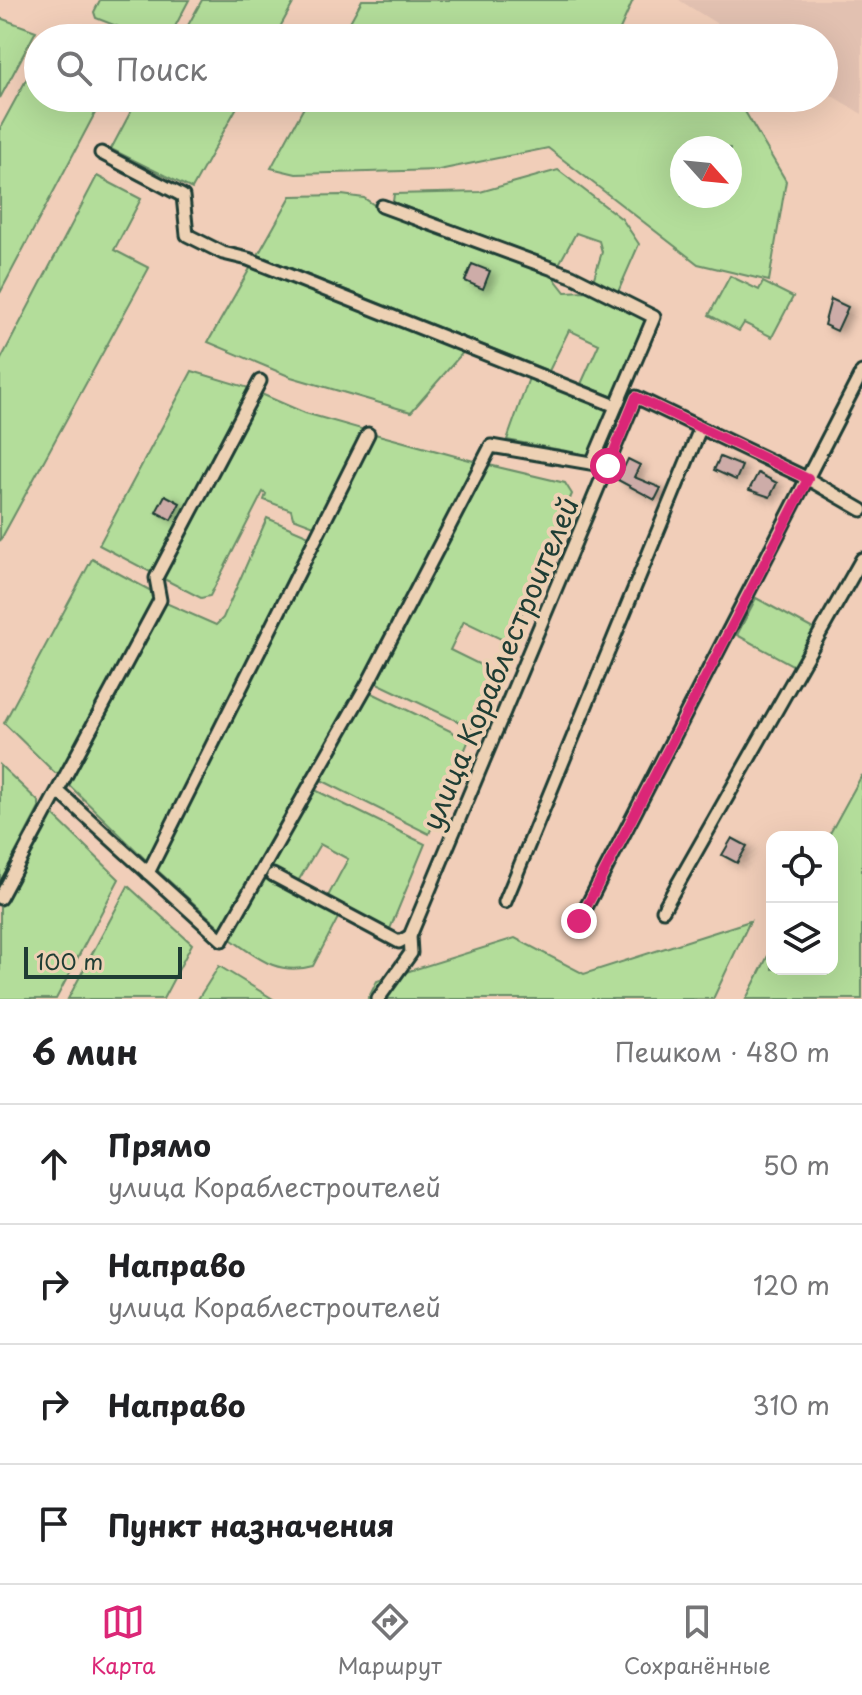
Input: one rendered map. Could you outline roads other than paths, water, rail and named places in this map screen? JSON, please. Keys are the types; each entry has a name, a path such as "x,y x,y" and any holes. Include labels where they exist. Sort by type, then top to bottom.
{"street":[{"path":"101,153 183,196 187,235 223,253 248,259 616,406"},
{"path":"382,206 572,276 654,317 592,463"},
{"path":"579,921 862,372"},
{"path":"0,898 160,600 156,578 260,381"},
{"name":"улица Кораблестроителей","path":"378,999 411,953 410,936 636,397 808,479 862,510"},
{"path":"505,902 700,429"},
{"path":"148,873 368,434"},
{"path":"59,792 222,940 368,683 491,446 608,466"},
{"path":"663,910 862,559"},
{"path":"273,875 399,942 410,936"}]}
